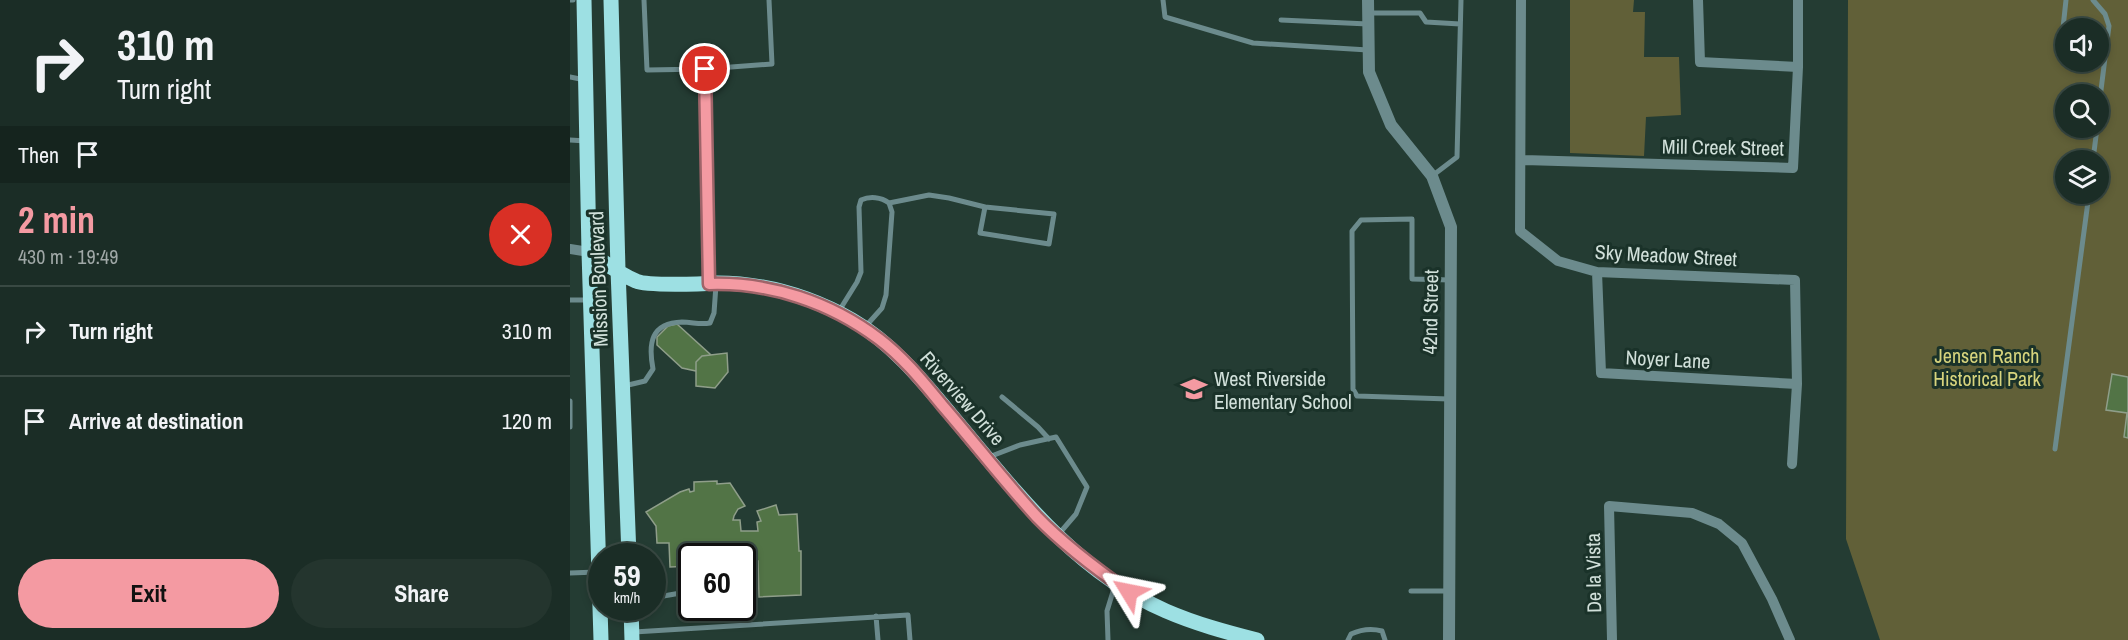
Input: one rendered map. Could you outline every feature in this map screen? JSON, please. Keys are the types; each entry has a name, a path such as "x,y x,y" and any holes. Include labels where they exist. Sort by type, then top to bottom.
{"main road":[{"name":"Mission Boulevard","path":"584,0 598,543"},
{"name":"Mission Boulevard","path":"611,0 629,543"},
{"name":"Riverview Drive","path":"589,252 638,282 770,288 814,302 837,313 881,340 910,367 1037,517 1075,553 1116,583 1165,611 1202,626 1257,640"},
{"name":"Mission Boulevard","path":"600,621 601,640"},
{"path":"631,621 632,636"}],"street":[{"name":"Sky Meadow Street","path":"1521,0 1520,231 1558,261 1597,272 1795,280 1797,384 1792,464"},
{"path":"1698,0 1700,62 1798,67"},
{"name":"Mill Creek Street","path":"1522,160 1792,168 1798,67 1798,0"},
{"name":"42nd Street","path":"1368,12 1369,72 1391,125 1432,176 1451,227 1449,640"},
{"name":"Riverview Drive","path":"570,249 589,252"},
{"name":"Noyer Lane","path":"1597,272 1601,373 1797,384"},
{"name":"De la Vista","path":"1612,640 1609,506 1692,513 1719,524 1742,543 1772,599 1790,640"}],"lane":[{"path":"644,0 647,70 772,64 769,0"},
{"path":"1163,0 1165,17 1253,44 1368,50"},
{"path":"1432,176 1457,157 1461,0"},
{"path":"2064,18 2066,0"},
{"path":"2093,0 2106,18"},
{"path":"1281,20 1368,12 1420,13 1426,22 1460,24"},
{"path":"623,387 645,381 653,369 650,351 653,336 667,324 685,322 699,326 710,322 714,313 705,69"},
{"path":"570,77 586,81"},
{"path":"570,140 587,141"},
{"path":"889,203 929,195 985,207 1054,214 1050,244 980,233 985,207"},
{"path":"837,313 861,272 859,207 861,201 866,198 883,199 889,203 892,212 886,295 882,308 864,329"},
{"path":"2055,449 2088,204"},
{"path":"1449,399 1357,396 1353,389 1352,231 1361,220 1412,219 1412,279 1451,280"},
{"path":"570,300 591,300"},
{"path":"1002,398 1038,427 1049,439"},
{"path":"570,401 570,427"},
{"path":"987,458 1020,445 1056,437 1088,487 1076,514 1057,536"},
{"path":"570,573 588,572"},
{"path":"1108,640 1107,611 1116,583"},
{"path":"1411,591 1449,591"},
{"path":"632,636 908,615 910,640"},
{"path":"876,616 878,640"},
{"path":"1348,640 1351,634 1360,630 1374,629 1382,631 1385,640"}],"green space":[{"path":"1570,0 1634,0 1633,12 1645,12 1644,57 1679,57 1681,115 1646,117 1644,156 1570,153"},
{"name":"Jensen Ranch Historical Park","path":"1848,0 2128,0 2128,640 1880,640 1846,539"}],"building":[{"path":"677,324 711,355 702,356 696,362 696,371 682,368 657,345 657,337 668,326"},
{"path":"727,353 728,372 715,388 696,386 696,362 702,356"},
{"path":"2112,374 2128,377 2128,438 2124,437 2127,413 2106,410"},
{"path":"694,482 730,483 745,506 738,509 733,520 740,520 741,531 758,531 757,522 761,521 757,511 776,505 779,515 797,514 799,551 801,551 801,595 759,597 756,543 678,543 678,567 670,567 669,543 657,543 656,526 646,512 680,492 689,489 690,492 694,491"}],"place":[{"name":"West Riverside Elementary School","path":"1194,389"}],"route":[{"path":"705,69 709,284 770,288 814,302 852,320 881,340 910,367 1037,517 1075,553 1129,592"}]}
